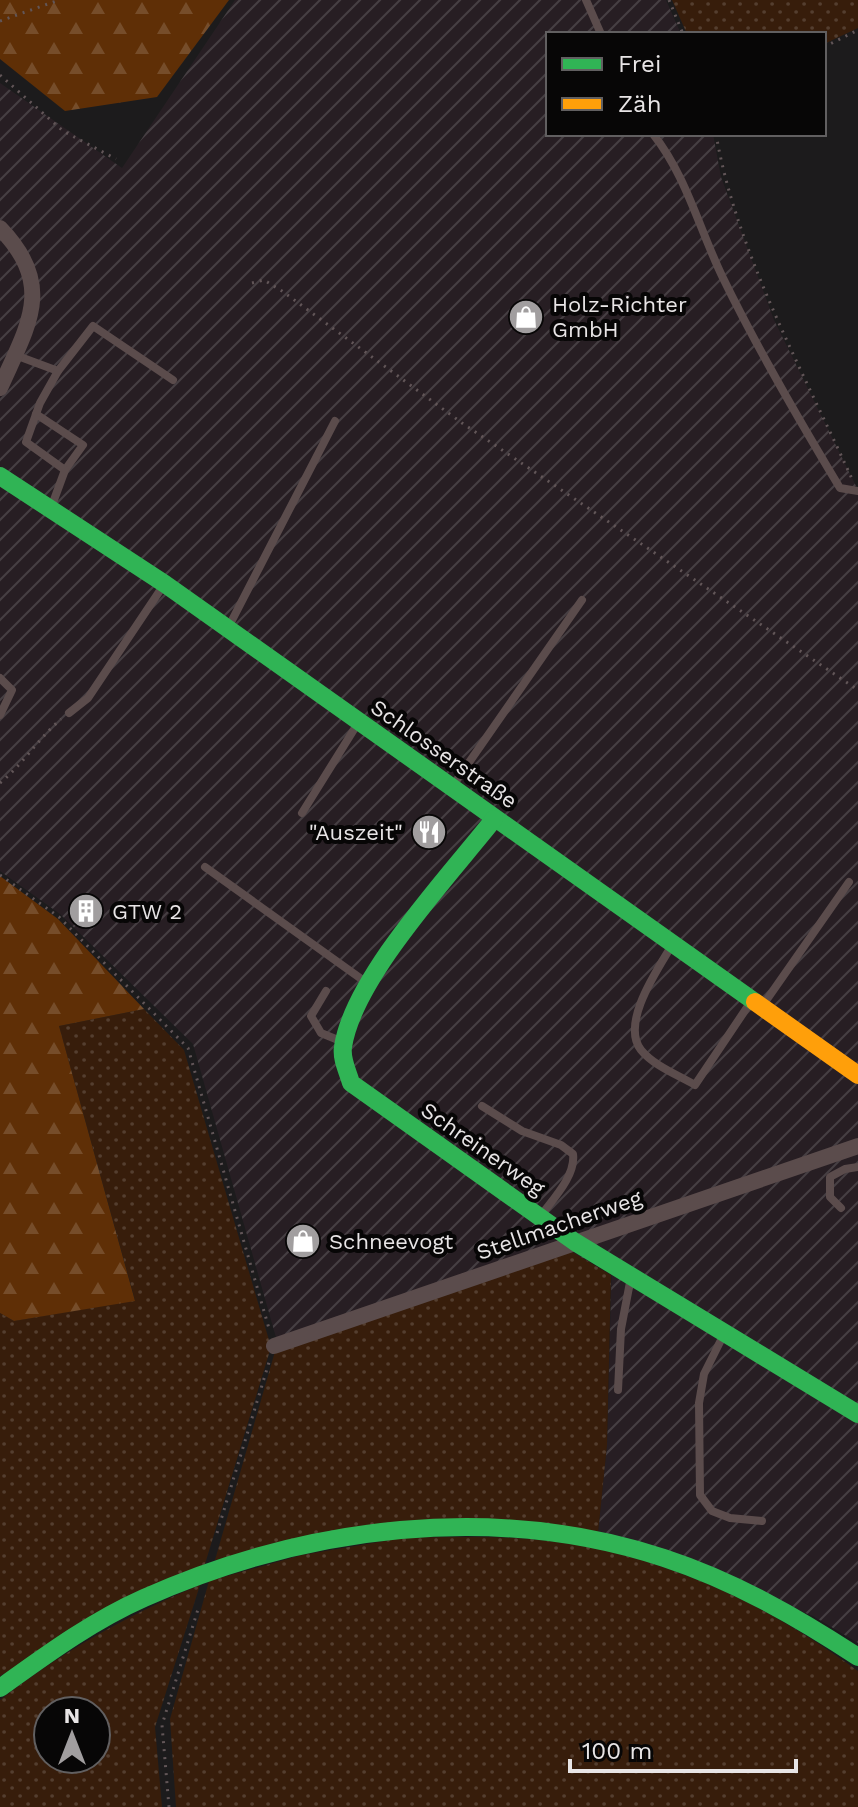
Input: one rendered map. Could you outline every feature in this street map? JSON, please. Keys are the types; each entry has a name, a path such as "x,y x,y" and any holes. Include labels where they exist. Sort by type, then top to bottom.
{"street":[{"path":"0,228 20,249 35,297 32,314 0,388"},
{"name":"Schlosserstraße","path":"0,476 165,584 858,1075"},
{"path":"344,1042 350,1020 370,986 494,819"},
{"name":"Schreinerweg","path":"344,1042 342,1051 351,1083 575,1242 858,1414"},
{"name":"Stellmacherweg","path":"274,1346 858,1146"},
{"path":"0,1688 90,1625 208,1572 296,1546 352,1535 437,1528 541,1532 635,1549 677,1562 759,1598 858,1657"}],"lane":[{"path":"586,0 600,32"},
{"path":"654,136 685,191 722,277 805,429 840,488 858,491"},
{"path":"65,470 26,442 58,371 93,326 173,380"},
{"path":"15,355 58,371"},
{"path":"36,414 83,445 65,470 51,509"},
{"path":"227,628 335,421"},
{"path":"69,713 88,698 165,584"},
{"path":"452,788 582,600"},
{"path":"0,678 12,690 0,715"},
{"path":"302,813 359,722"},
{"path":"205,867 370,986"},
{"path":"673,944 647,988 635,1024 639,1048 649,1058 695,1085 849,882"},
{"path":"326,991 311,1016 314,1026 321,1033 344,1042"},
{"path":"482,1106 522,1131 561,1145 573,1154 574,1161 561,1187 539,1217"},
{"path":"841,1208 830,1197 830,1177 845,1169 858,1167"},
{"path":"618,1390 621,1329 631,1277"},
{"path":"724,1333 704,1374 699,1403 700,1495 712,1511 730,1518 762,1521"}],"path":[{"path":"0,21 59,0"},
{"path":"669,0 682,32"},
{"path":"826,46 858,30"},
{"path":"0,75 63,131 116,159"},
{"path":"716,136 723,177 777,320 858,491"},
{"path":"252,283 264,280 282,291 462,423 858,690"},
{"path":"0,783 15,770 39,738 69,713"},
{"path":"0,875 59,917 188,1048 274,1346 217,1533"},
{"path":"169,1807 162,1725 199,1606"}],"shaded area":[{"path":"235,0 666,0 680,32 546,32 546,136 713,136 721,177 774,320 858,490 858,1643 813,1616 598,1533 607,1445 612,1257 277,1341 193,1044 60,914 0,871 0,83 122,168"},
{"path":"672,0 858,0 858,28 826,43 826,32 686,32"},
{"path":"144,1009 184,1050 271,1347 205,1564 0,1676 0,1313 14,1321 135,1300 59,1026"},
{"path":"569,1250 611,1275 607,1445 598,1533 521,1521 215,1560 276,1348"},
{"path":"408,1537 513,1538 560,1542 606,1551 695,1579 738,1598 820,1644 858,1671 858,1807 176,1807 170,1719 209,1581 302,1555"},
{"path":"200,1585 155,1727 162,1807 0,1807 0,1700 71,1650 121,1622"}],"green space":[{"path":"0,0 229,0 157,97 65,111 0,59"},
{"path":"0,876 58,919 144,1009 59,1026 135,1301 14,1321 0,1313"}],"traffic: fast":[{"path":"0,476 165,584 755,1002"},
{"path":"494,819 406,928 365,990 343,1047 351,1083 575,1242 858,1414"},
{"path":"0,1688 106,1617 206,1573 334,1539 401,1530 467,1527 534,1530 599,1541 664,1558 764,1601 858,1657"}],"traffic: slow":[{"path":"755,1002 858,1075"}],"place":[{"name":"Holz-Richter GmbH","path":"526,317"},
{"name":"\"Auszeit\"","path":"429,832"},
{"name":"GTW 2","path":"86,911"},
{"name":"Schneevogt","path":"303,1241"}]}
